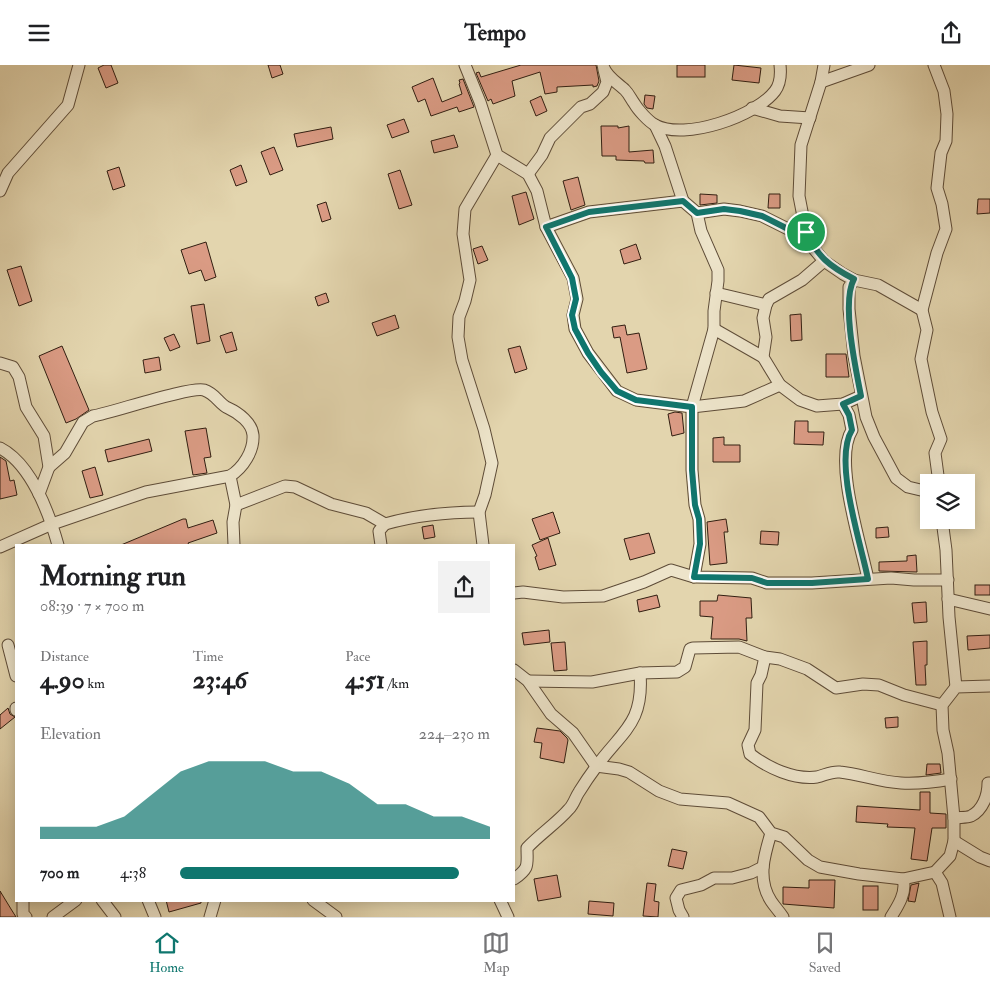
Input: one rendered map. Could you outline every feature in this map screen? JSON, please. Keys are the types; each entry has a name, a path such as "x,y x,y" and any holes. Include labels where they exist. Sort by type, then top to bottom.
{"street":[{"path":"0,191 8,173 68,105 79,65"},
{"path":"465,65 480,102 496,155 528,175 537,191 546,227 572,278 576,299 572,315 575,329 588,353 617,391 636,400 692,407 744,401 780,385"},
{"path":"655,125 674,130 698,129 731,120 766,99 776,90 781,78 780,65"},
{"path":"824,65 821,83 801,145 799,196 806,232 814,249 824,261 854,279 878,285 922,310"},
{"path":"821,83 869,65"},
{"path":"934,65 944,91 947,114 946,141 941,153 937,188 946,229 937,253 922,310 927,331 921,359 932,412 941,439 935,453 938,474"},
{"path":"528,175 542,155 550,138 581,107 590,104 603,92 607,82 603,67"},
{"path":"603,67 614,81 626,91 634,104 655,125 665,146 683,201 697,213 701,231 718,270 714,329 692,407 692,470 695,505 699,519 700,544 694,577"},
{"path":"752,108 780,117 810,118"},
{"path":"482,544 479,512 492,463 484,429 462,360 458,337 459,317 466,301 470,280 463,234 465,209 496,155"},
{"path":"546,227 589,212 683,201"},
{"path":"697,213 724,209 740,211 762,216 788,229 806,232"},
{"path":"763,357 766,337 764,318 766,305 770,299 802,280 824,261"},
{"path":"854,279 849,287 848,301 854,357 866,417 874,437 896,477 908,487 920,490"},
{"path":"716,293 766,305"},
{"path":"714,329 763,357 780,385 800,400 817,406 843,404 861,396"},
{"path":"0,363 13,367 19,377 26,407 44,436 49,467"},
{"path":"0,547 52,525 146,492 230,476 238,471 253,445 253,431 240,415 225,407 218,398 202,389 93,416 83,422 65,453 49,467 39,494"},
{"path":"843,404 849,415 852,430 848,437 844,456 854,527 863,554 868,579"},
{"path":"852,430 874,437"},
{"path":"0,448 16,458 25,469 39,494 58,544"},
{"path":"230,476 236,505 233,523 234,544"},
{"path":"236,505 285,486 295,487 331,504 366,513 385,524"},
{"path":"381,544 380,531 385,524 406,518 444,512 479,512"},
{"path":"515,671 528,681 551,714 573,733 596,767 624,770 660,791 680,799 728,803 759,817 771,833 784,837 808,860 820,867 903,879 934,872 950,856 954,841 951,779 943,730 942,705 956,687 943,529"},
{"path":"515,593 524,592 563,597 603,596 644,582 671,570 694,577 752,578 767,583 812,583 891,577 914,580 948,580"},
{"path":"948,599 990,609"},
{"path":"8,646 15,672"},
{"path":"528,681 592,682 640,673 677,672 682,670 688,663 690,649 697,647 739,647 765,657 780,659 807,669 836,687 863,684 879,685 904,695 942,705"},
{"path":"765,657 757,683 755,730 748,745 750,753 758,760 780,771 802,778 818,777 837,771 899,783 925,783 951,779"},
{"path":"515,878 527,869 527,848 569,809 596,767 622,738 631,724 639,705 642,690 640,673"},
{"path":"956,687 990,686"},
{"path":"954,818 967,817 976,812 988,794 988,783 990,783"},
{"path":"771,833 763,867 764,885 770,900 783,917"},
{"path":"954,841 990,861"},
{"path":"683,917 676,899 681,890 701,885 714,878 732,878 751,873 763,867"},
{"path":"934,872 942,883 950,917"},
{"path":"891,917 899,904 905,885 903,879"},
{"path":"22,902 23,914 26,917"},
{"path":"53,917 73,902"},
{"path":"104,902 115,917"},
{"path":"149,902 155,917"},
{"path":"210,917 214,902"},
{"path":"316,902 336,917"},
{"path":"501,902 508,917"}],"building":[{"path":"104,65 111,65 118,83 106,88 98,68"},
{"path":"268,65 280,65 283,74 272,78"},
{"path":"521,65 596,65 599,81 597,86 593,87 593,85 557,87 557,92 545,94 540,72 512,81 515,96 493,104 491,99 488,101 476,73 479,72 481,77"},
{"path":"677,65 705,65 705,77 677,77"},
{"path":"734,65 761,68 759,83 732,80"},
{"path":"433,78 442,102 462,94 459,80 463,79 474,107 459,112 457,107 431,116 425,99 418,102 412,87"},
{"path":"645,95 655,96 653,109 647,108 644,104"},
{"path":"541,96 547,111 536,116 530,101"},
{"path":"404,119 409,132 392,138 387,125"},
{"path":"601,126 618,126 618,128 629,126 629,152 653,150 654,163 616,160 616,156 602,156"},
{"path":"331,127 333,139 297,147 294,134"},
{"path":"454,135 458,147 434,153 431,141"},
{"path":"274,147 283,170 270,175 261,152"},
{"path":"241,165 247,182 236,186 230,170"},
{"path":"119,167 125,186 113,190 107,171"},
{"path":"400,170 412,205 399,209 388,174"},
{"path":"578,177 585,205 571,210 563,181"},
{"path":"526,192 534,219 519,225 512,196"},
{"path":"700,194 717,195 717,203 700,205"},
{"path":"769,194 780,194 780,208 768,208"},
{"path":"978,199 990,199 990,213 977,214"},
{"path":"326,202 331,219 322,222 317,205"},
{"path":"206,242 216,277 205,281 201,270 189,274 181,250"},
{"path":"636,244 641,259 624,264 620,250"},
{"path":"482,246 488,260 478,264 473,249"},
{"path":"21,266 32,301 19,306 7,270"},
{"path":"326,293 329,302 318,306 315,297"},
{"path":"204,304 210,341 197,344 191,306"},
{"path":"801,314 802,340 791,341 790,315"},
{"path":"395,315 399,328 377,336 372,323"},
{"path":"625,325 627,335 639,333 647,369 627,373 620,337 614,338 612,327"},
{"path":"232,332 237,350 226,353 220,336"},
{"path":"174,334 180,347 170,351 164,338"},
{"path":"62,346 89,410 66,423 39,356"},
{"path":"520,346 527,369 515,373 508,349"},
{"path":"826,354 846,354 849,377 826,377"},
{"path":"159,357 161,370 145,373 143,360"},
{"path":"682,413 684,433 672,436 668,414"},
{"path":"795,421 808,421 808,432 824,432 823,445 794,444"},
{"path":"206,428 211,457 204,458 207,473 193,475 185,431"},
{"path":"724,437 724,445 740,445 740,462 713,462 713,438"},
{"path":"149,439 152,451 108,462 105,450"},
{"path":"0,457 6,461 10,481 14,480 17,495 0,499"},
{"path":"95,467 103,495 90,498 82,471"},
{"path":"553,512 560,533 540,540 532,519"},
{"path":"183,519 186,519 188,528 213,520 217,533 188,544 123,544"},
{"path":"726,519 728,532 724,532 727,563 710,565 707,522"},
{"path":"433,525 435,537 424,539 422,527"},
{"path":"888,527 889,537 876,538 876,528"},
{"path":"761,531 779,532 778,545 760,544"},
{"path":"649,533 655,553 630,560 624,539"},
{"path":"548,538 556,565 539,570 535,557 537,556 532,545"},
{"path":"916,555 917,572 879,571 879,562 907,561 907,556"},
{"path":"975,585 990,585 990,595 975,595"},
{"path":"657,595 660,607 639,612 637,600"},
{"path":"718,595 751,598 752,618 746,618 747,641 739,639 711,639 713,617 700,616 700,601 717,601"},
{"path":"926,602 927,622 914,623 912,603"},
{"path":"549,630 550,642 524,645 522,633"},
{"path":"990,635 990,648 968,650 967,636"},
{"path":"927,641 926,685 916,685 913,642"},
{"path":"565,642 567,670 554,671 551,643"},
{"path":"8,708 10,714 15,717 0,729 0,715"},
{"path":"898,717 898,727 886,728 885,718"},
{"path":"537,728 560,731 567,738 564,763 540,758 542,743 534,742"},
{"path":"927,764 940,764 941,773 926,775"},
{"path":"920,792 930,792 930,813 946,814 946,828 932,828 927,861 911,859 915,828 887,827 888,824 856,822 857,806 920,810"},
{"path":"672,849 687,852 683,869 668,866"},
{"path":"557,875 561,897 538,901 534,879"},
{"path":"809,880 835,880 834,908 783,904 783,887 809,888"},
{"path":"647,883 656,884 654,901 659,902 658,917 643,916"},
{"path":"919,883 915,902 908,901 911,885"},
{"path":"863,886 878,886 878,910 863,910"},
{"path":"0,891 11,909 16,917 0,917"},
{"path":"589,901 614,903 613,916 588,914"},
{"path":"166,902 201,902 201,903 169,912"}],"route":[{"path":"683,201 697,213 724,209 740,211 762,216 788,229 806,232 814,249 824,261 854,279 849,287 848,301 854,357 861,396 843,404 849,415 852,430 846,443 844,456 854,527 863,554 868,579 812,583 767,583 752,578 694,577 700,544 699,519 693,488 692,407 636,400 617,391 601,372 575,329 572,315 576,299 572,278 546,227 589,212 683,201"}]}
